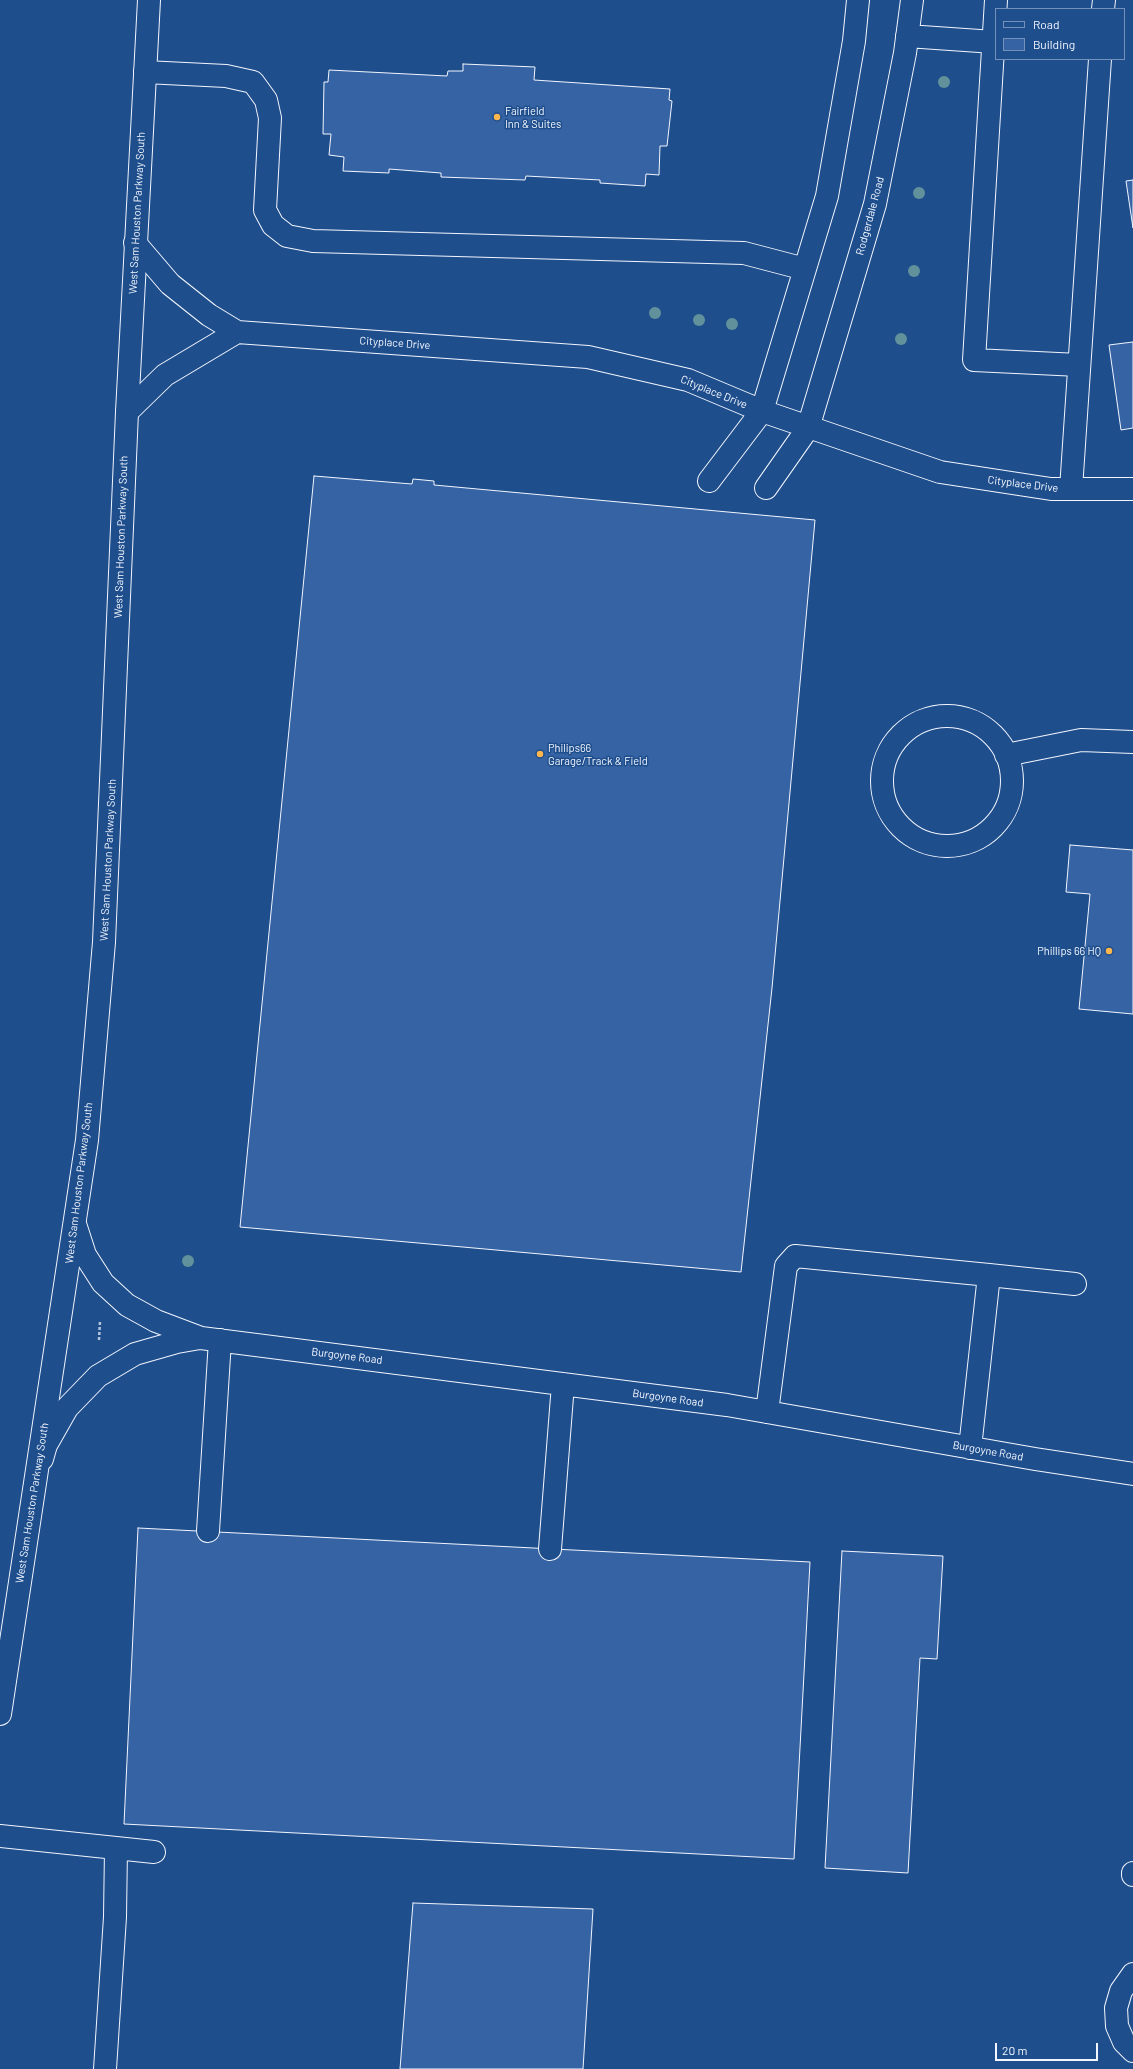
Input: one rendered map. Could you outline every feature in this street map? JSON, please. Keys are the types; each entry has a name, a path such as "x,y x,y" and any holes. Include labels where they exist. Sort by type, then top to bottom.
{"street":[{"name":"West Sam Houston Parkway South","path":"0,1714 87,1140 104,942 127,412 149,0"},
{"path":"709,481 762,411 827,196 854,41 858,0"},
{"name":"Rodgerdale Road","path":"766,488 808,428 875,204 907,36 912,0"},
{"path":"995,21 974,360 1079,365"},
{"path":"907,36 994,42"},
{"path":"1071,489 1100,60"},
{"path":"145,72 226,76 253,82 266,100 270,118 265,210 273,225 287,236 313,242 744,253 805,269"},
{"name":"Cityplace Drive","path":"136,243 170,284 209,315 237,332 588,357 688,380 762,411 808,428 940,472 1051,489 1133,489"},
{"path":"127,412 165,375 237,332"},
{"path":"938,717 959,718 978,724 995,738 1006,755 1012,775 1010,797 1001,817 985,834 966,844 944,846 922,841 903,830 889,812 882,792 882,772 888,752 900,735 918,723 938,717"},
{"path":"1006,755 1081,740 1133,742"},
{"name":"Burgoyne Road","path":"75,1224 85,1255 103,1282 128,1305 156,1321 211,1339 767,1412 970,1448 1133,1474"},
{"path":"767,1412 786,1266 795,1256 1075,1284"},
{"path":"970,1448 989,1275"},
{"path":"208,1531 211,1339"},
{"name":"Burgoyne Road","path":"35,1487 46,1445 67,1408 98,1376 135,1354 177,1342 211,1339"},
{"path":"550,1549 562,1384"},
{"path":"0,1836 154,1852"},
{"path":"105,2069 115,1917 116,1848"},
{"path":"1133,1974 1121,1991 1116,2008 1117,2026 1124,2042 1133,2051"}],"path":[{"path":"99,1345 100,1313"}],"building":[{"name":"Fairfield Inn & Suites","path":"463,64 535,67 534,80 670,89 669,100 672,101 667,146 660,146 659,175 646,174 645,186 600,183 600,180 526,176 525,180 441,177 441,173 389,169 389,173 343,171 344,157 329,155 331,134 323,134 324,82 328,82 329,70 447,76 448,71 463,71"},
{"path":"1133,180 1133,228 1126,181"},
{"path":"1133,342 1133,428 1121,430 1109,345"},
{"name":"Philips66 Garage/Track & Field","path":"314,476 412,484 413,479 434,481 434,485 815,520 772,988 741,1272 240,1227"},
{"name":"Phillips 66 HQ","path":"1070,845 1133,850 1133,1014 1079,1009 1090,894 1066,892"},
{"path":"138,1528 810,1562 794,1859 124,1824"},
{"path":"842,1551 943,1556 937,1659 920,1658 908,1873 825,1868"},
{"path":"413,1903 593,1909 583,2069 400,2069"}],"place":[{"name":"Fairfield Inn & Suites","path":"497,117"},
{"name":"Philips66 Garage/Track & Field","path":"540,754"},
{"name":"Phillips 66 HQ","path":"1109,951"}]}
